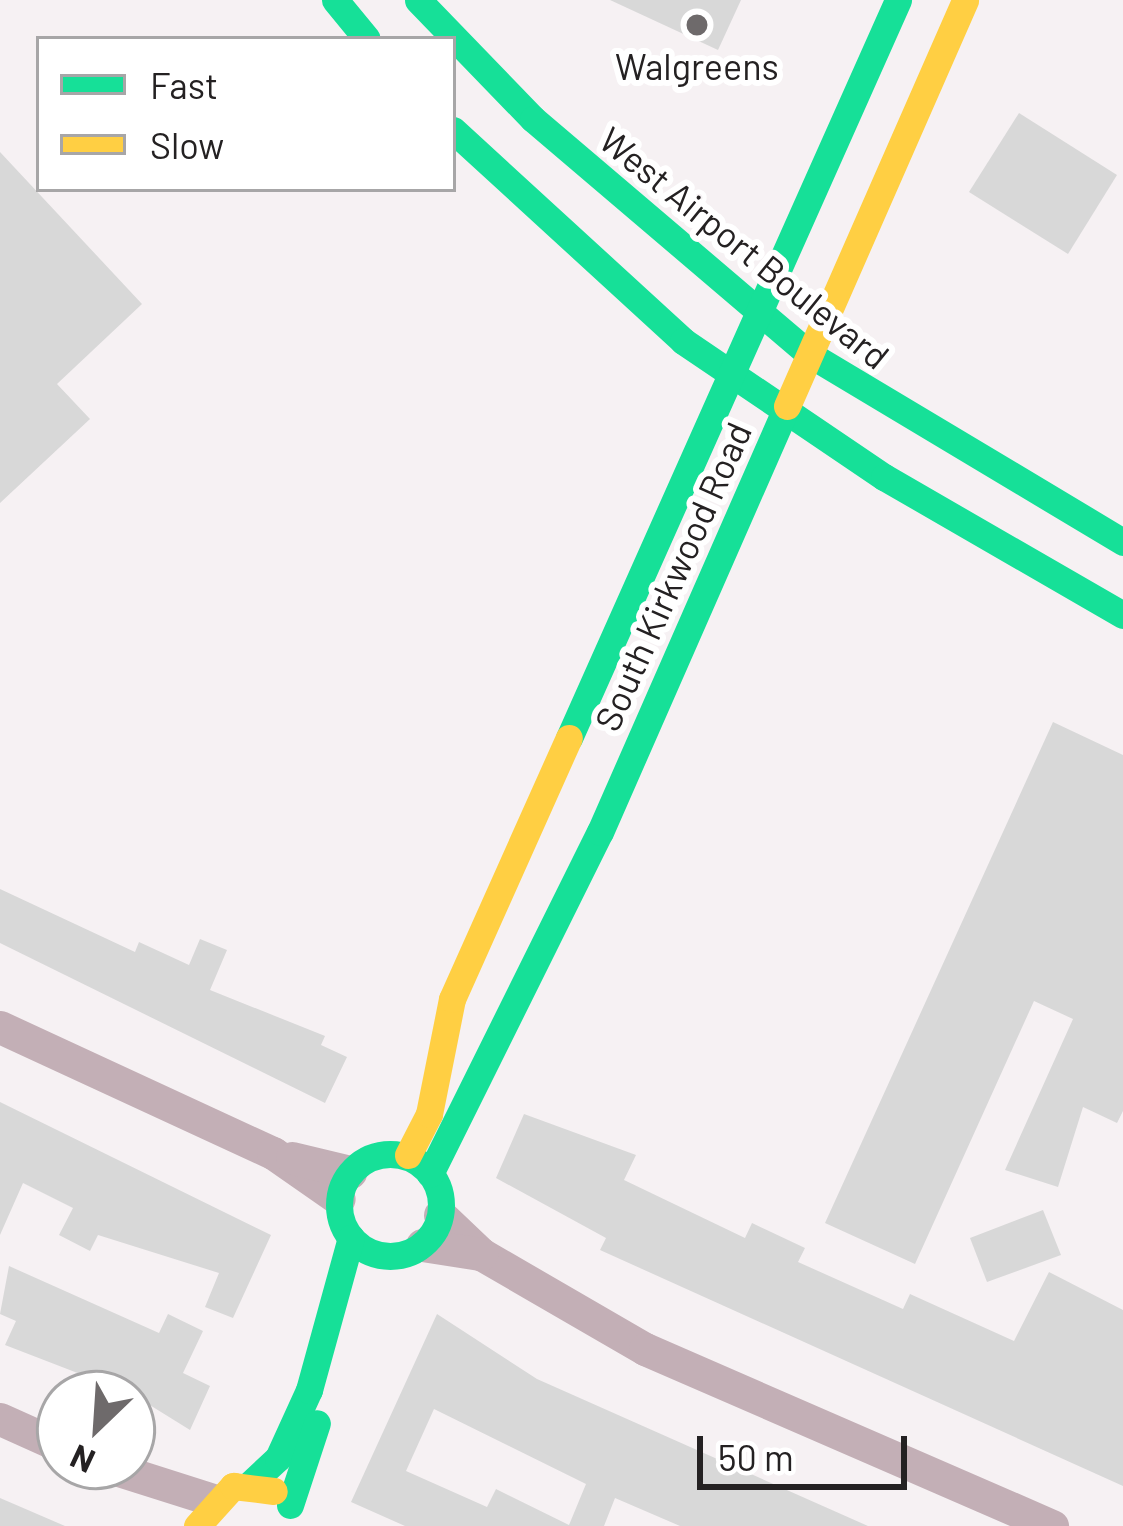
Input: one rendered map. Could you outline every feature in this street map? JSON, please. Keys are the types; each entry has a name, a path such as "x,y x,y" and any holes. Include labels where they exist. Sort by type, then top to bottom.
{"main road":[{"name":"West Airport Boulevard","path":"418,0 453,36"},
{"name":"South Kirkwood Road","path":"406,1157 429,1114 452,999 754,307 898,0"},
{"name":"South Kirkwood Road","path":"430,1174 600,832 965,0"},
{"path":"338,1 366,36"},
{"name":"West Airport Boulevard","path":"456,39 533,119 809,354 1123,542"},
{"path":"456,133 727,370 1123,615"},
{"path":"201,1517 250,1484 278,1458 309,1390 351,1238 345,1186 376,1156 406,1157 430,1174 440,1215 422,1245 381,1256 351,1238"},
{"path":"250,1484 295,1516 381,1256"}],"street":[{"path":"0,1027 345,1186"},
{"path":"440,1215 482,1255 645,1348 1052,1526"},
{"path":"422,1245 482,1255"},
{"path":"0,1419 36,1435"},
{"path":"155,1490 201,1517"}],"building":[{"name":"Walgreens","path":"610,0 741,0 718,50"},
{"path":"1019,113 1117,175 1068,254 969,192"},
{"path":"0,152 142,304 57,384 90,419 0,503"},
{"path":"1053,722 1123,755 1123,1111 1117,1123 1083,1107 1058,1187 1005,1170 1073,1019 1034,1001 915,1264 825,1223"},
{"path":"0,889 135,952 139,942 189,965 200,939 227,950 210,990 325,1036 321,1045 347,1057 325,1103 0,943"},
{"path":"0,1102 271,1235 233,1318 205,1307 219,1273 98,1235 90,1251 59,1235 73,1208 23,1183 0,1235"},
{"path":"524,1114 636,1155 624,1180 745,1238 752,1223 805,1248 798,1262 903,1309 910,1294 1014,1341 1049,1272 1123,1310 1123,1486 600,1250 606,1238 496,1178"},
{"path":"1043,1210 1061,1255 987,1282 970,1238"},
{"path":"9,1266 159,1333 168,1314 203,1331 183,1373 210,1386 190,1430 156,1409 156,1370 70,1370 5,1345 16,1321 0,1314"},
{"path":"437,1314 537,1379 868,1526 680,1526 615,1498 604,1526 405,1526 351,1502","holes":["434,1409 586,1484 569,1525 496,1489 487,1507 406,1471"]},
{"path":"0,1498 65,1526 0,1526"}],"traffic: fast":[{"path":"335,0 365,36"},
{"path":"418,0 453,36"},
{"path":"569,738 898,0"},
{"path":"456,39 533,119 809,354 1123,542"},
{"path":"456,133 683,341 884,477 1123,615"},
{"path":"430,1174 600,832 787,406"},
{"path":"390,1154 409,1158 426,1169 437,1186 441,1205 437,1224 426,1241 409,1252 390,1256 371,1252 354,1241 343,1224 339,1205 343,1186 354,1169 371,1158 390,1154"},
{"path":"250,1484 278,1458 309,1390 351,1238"},
{"path":"290,1505 317,1423"}],"traffic: slow":[{"path":"787,406 965,0"},
{"path":"408,1155 429,1114 452,999 569,738"},
{"path":"197,1526 233,1486 274,1491"}],"place":[{"name":"Walgreens","path":"697,25"}]}
